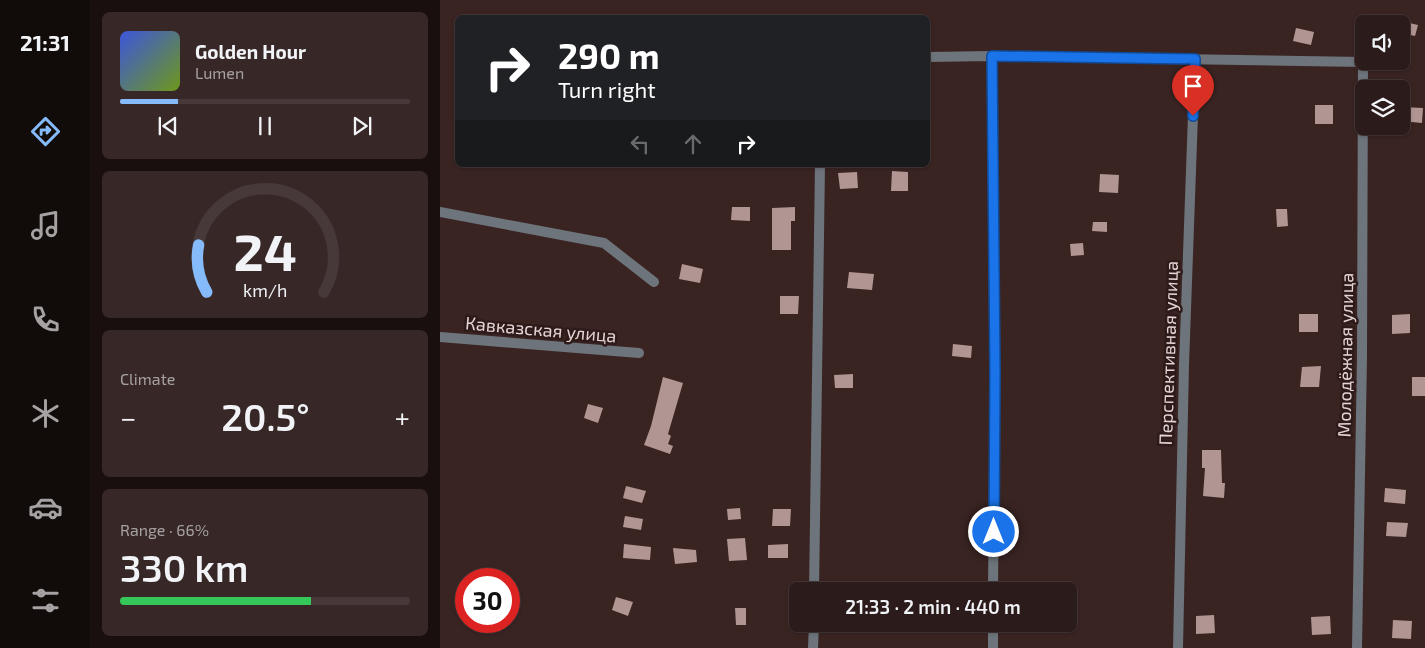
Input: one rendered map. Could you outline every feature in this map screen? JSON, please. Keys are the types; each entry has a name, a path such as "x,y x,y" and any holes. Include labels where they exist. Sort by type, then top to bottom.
{"street":[{"path":"992,56 995,373 993,582"},
{"path":"930,57 992,56 1355,62"},
{"name":"Перспективная улица","path":"1178,648 1184,355 1195,59"},
{"name":"Молодёжная улица","path":"1357,648 1362,357 1363,70"},
{"path":"814,582 820,167"},
{"path":"440,212 604,243 654,282"},
{"name":"Кавказская улица","path":"440,337 639,353"},
{"path":"813,648 814,632"},
{"path":"993,632 993,648"}],"building":[{"path":"1410,23 1418,25 1415,36 1410,35"},
{"path":"1296,28 1314,32 1311,45 1293,41"},
{"path":"1315,105 1333,105 1333,124 1315,124"},
{"path":"1410,107 1423,108 1422,123 1410,122"},
{"path":"892,171 908,172 908,191 891,191"},
{"path":"857,172 858,188 840,189 838,173"},
{"path":"1100,174 1119,175 1118,193 1099,192"},
{"path":"732,207 750,207 750,221 731,220"},
{"path":"795,207 795,221 791,221 791,250 772,250 772,208"},
{"path":"1276,209 1287,209 1288,226 1277,227"},
{"path":"1093,222 1107,222 1107,232 1092,231"},
{"path":"1083,243 1084,255 1071,256 1070,244"},
{"path":"682,264 703,269 700,283 679,279"},
{"path":"849,272 874,274 872,290 847,288"},
{"path":"780,296 799,296 798,314 780,314"},
{"path":"1299,314 1318,314 1318,332 1299,332"},
{"path":"1410,314 1410,333 1392,334 1392,315"},
{"path":"953,344 972,346 971,358 952,356"},
{"path":"1321,366 1319,387 1300,387 1302,367"},
{"path":"853,374 853,388 835,388 834,375"},
{"path":"663,377 683,383 668,434 671,436 668,444 673,446 670,454 644,445 651,426"},
{"path":"1412,377 1425,377 1425,396 1412,396"},
{"path":"588,404 603,408 598,423 584,418"},
{"path":"1202,450 1221,450 1222,483 1225,483 1224,498 1203,496 1205,468 1202,468"},
{"path":"626,486 646,491 642,503 623,498"},
{"path":"1385,488 1406,490 1405,504 1384,502"},
{"path":"740,508 741,519 728,520 727,509"},
{"path":"773,509 791,509 790,526 772,526"},
{"path":"625,516 643,519 641,530 623,527"},
{"path":"1387,522 1408,523 1406,537 1386,536"},
{"path":"745,538 747,560 729,561 727,539"},
{"path":"624,544 651,547 650,560 623,558"},
{"path":"788,544 788,558 768,558 768,545"},
{"path":"673,548 696,550 697,562 675,564"},
{"path":"616,597 633,602 628,616 612,610"},
{"path":"735,608 746,608 746,625 736,625"},
{"path":"1214,615 1215,633 1196,634 1196,616"},
{"path":"1330,616 1331,634 1312,635 1311,617"},
{"path":"1393,620 1412,621 1411,639 1392,638"}],"route":[{"path":"994,532 995,373 992,56 1195,59 1193,116"}]}
